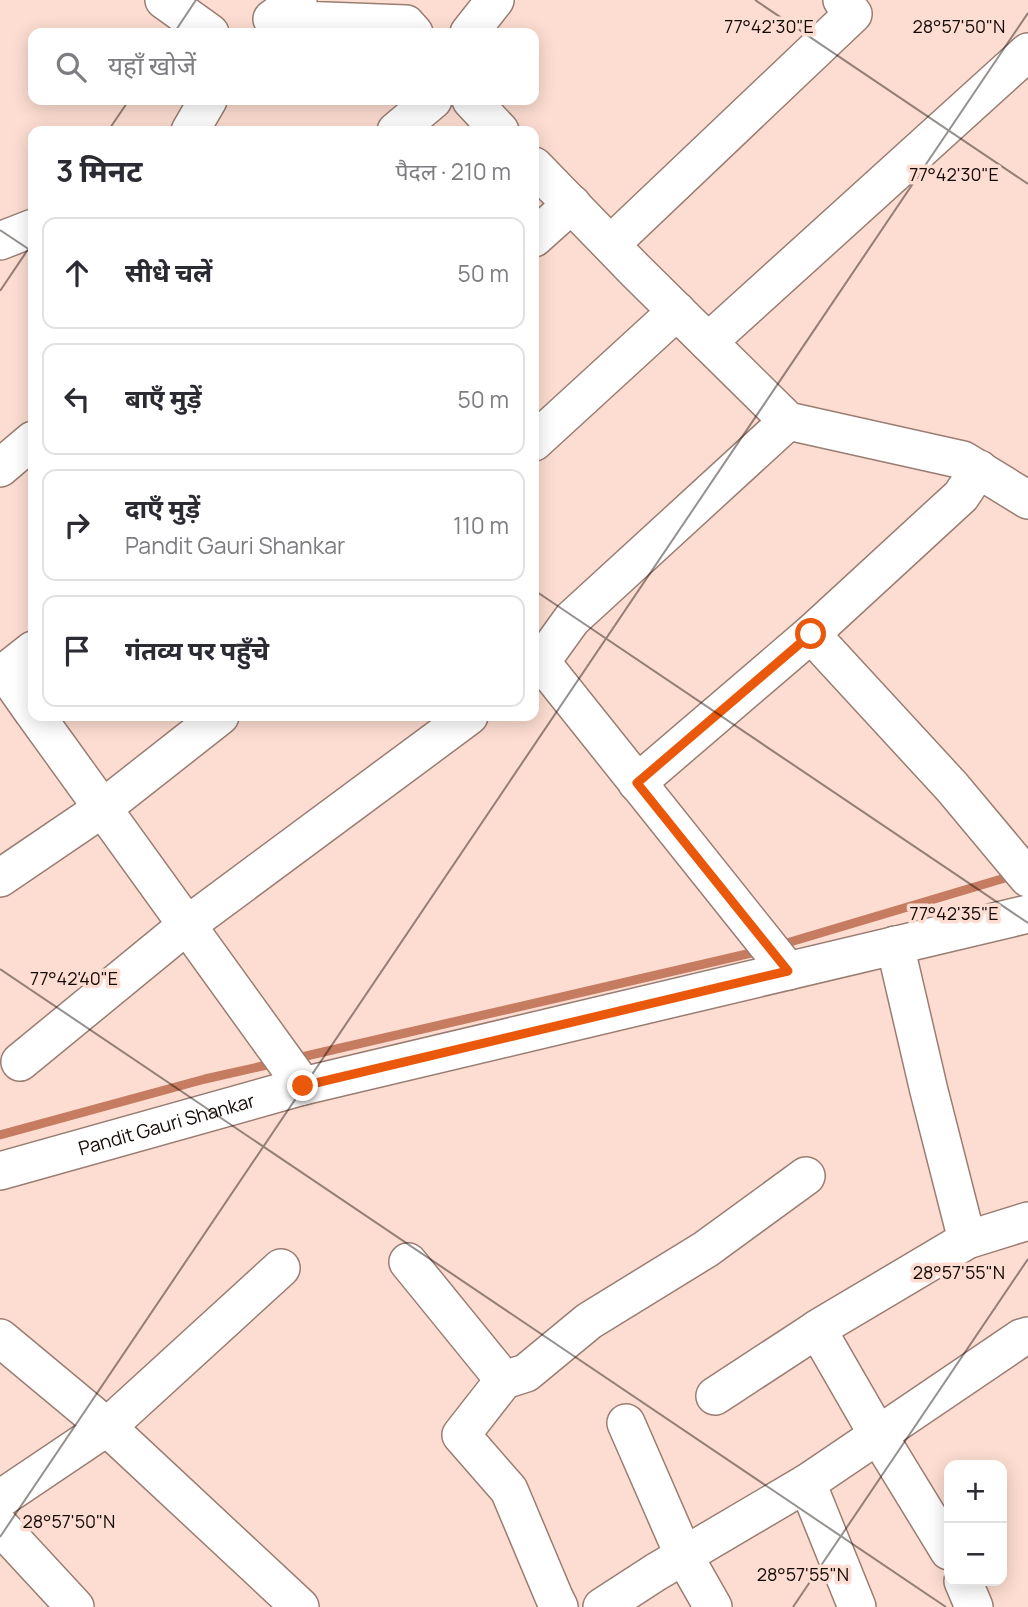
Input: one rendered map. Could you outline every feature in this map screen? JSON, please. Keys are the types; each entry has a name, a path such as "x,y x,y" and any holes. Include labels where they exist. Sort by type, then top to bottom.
{"street":[{"path":"164,0 203,28"},
{"path":"473,28 495,0"},
{"path":"611,244 853,14 842,0"},
{"path":"276,18 405,23 410,28"},
{"path":"708,342 1028,52"},
{"path":"193,126 205,105"},
{"path":"402,126 427,105"},
{"path":"476,105 495,126"},
{"path":"539,171 788,421 963,460 1028,500"},
{"path":"539,234 572,204"},
{"path":"0,240 28,230"},
{"path":"539,437 677,311"},
{"path":"539,658 572,619 788,421"},
{"path":"0,468 28,444"},
{"path":"637,783 811,634 961,496 979,469"},
{"path":"811,634 952,787 1028,878"},
{"path":"28,654 2,674 28,706"},
{"path":"539,665 788,971"},
{"path":"40,721 303,1086"},
{"path":"0,878 103,808 214,721"},
{"path":"20,1062 187,925 462,721"},
{"name":"Pandit Gauri Shankar","path":"0,1171 303,1086 1028,914"},
{"path":"895,945 967,1240"},
{"path":"559,1607 509,1490 461,1435 504,1380 526,1373 589,1321 706,1249 806,1176"},
{"path":"715,1396 817,1329 967,1240 1028,1221"},
{"path":"408,1262 504,1380"},
{"path":"0,1499 107,1427 281,1268"},
{"path":"817,1329 944,1543"},
{"path":"602,1607 807,1483 1021,1338 1028,1336"},
{"path":"0,1338 107,1427 300,1607"},
{"path":"626,1423 684,1556 713,1607"},
{"path":"807,1483 857,1607"},
{"path":"0,1526 75,1607"},
{"path":"965,1586 974,1607"}],"waterway":[{"path":"780,945 1015,875"},
{"path":"293,1059 760,951"},
{"path":"0,1135 205,1079 276,1063"}],"route":[{"path":"303,1086 788,971 637,783 811,634"}]}
